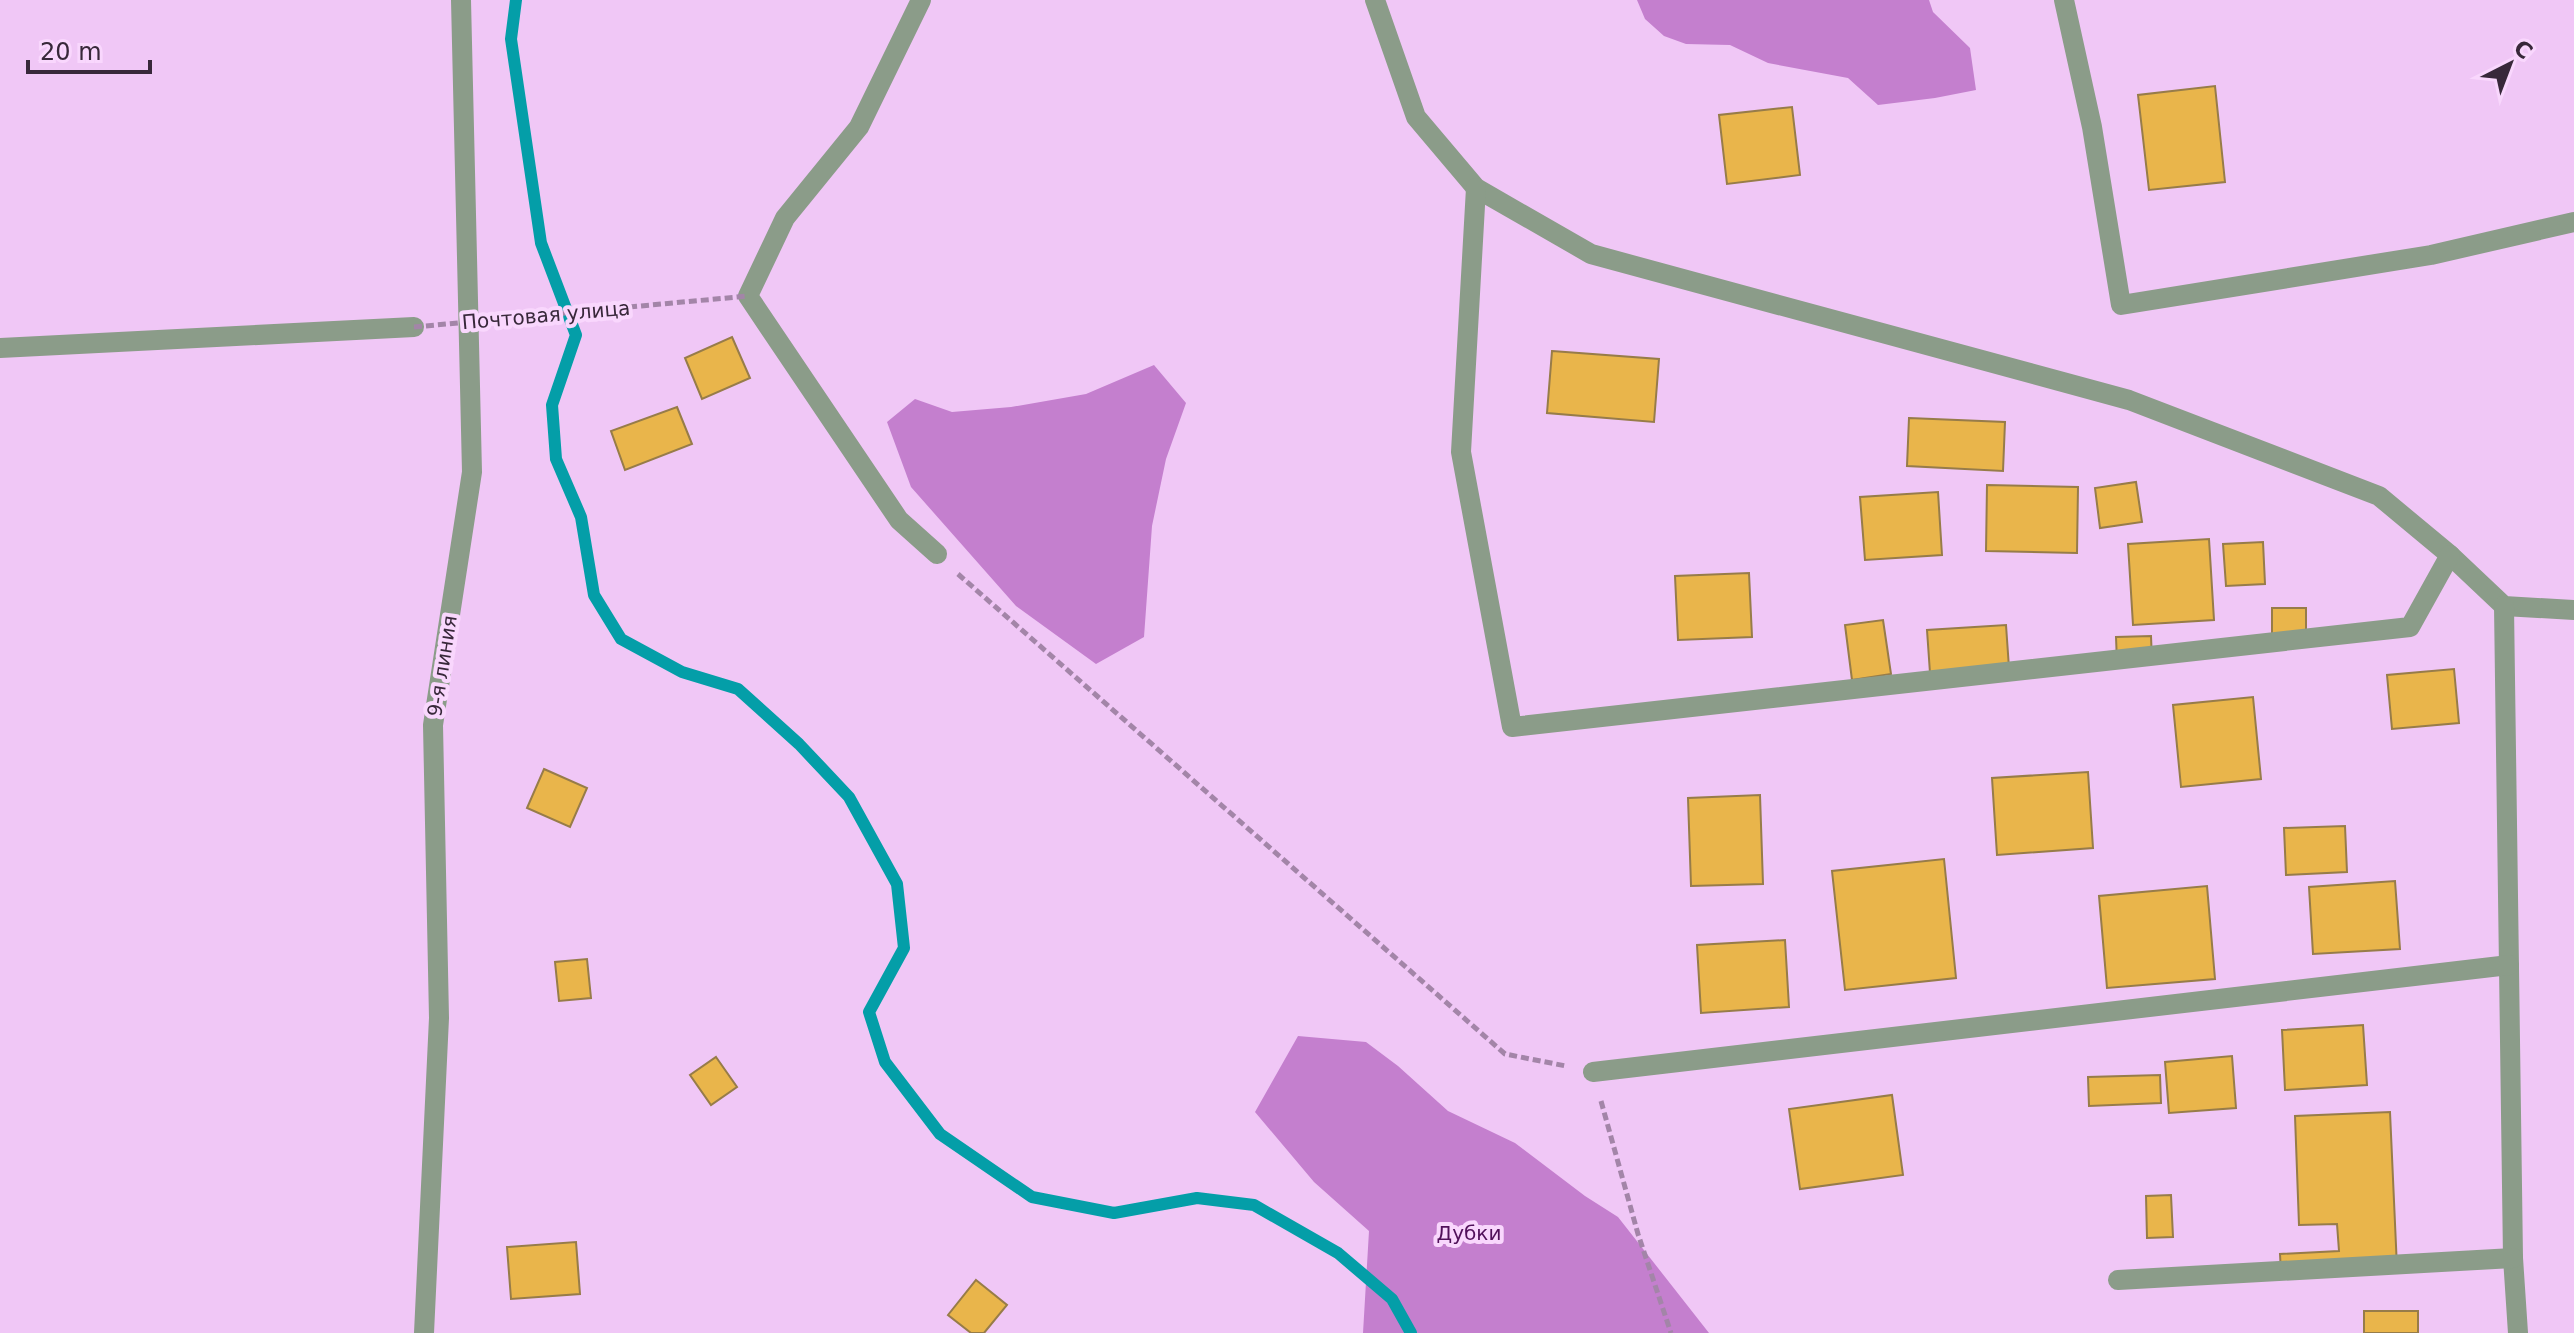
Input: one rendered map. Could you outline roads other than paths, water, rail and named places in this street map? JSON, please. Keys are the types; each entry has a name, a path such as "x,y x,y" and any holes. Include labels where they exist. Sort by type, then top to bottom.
{"street":[{"name":"9-я линия","path":"424,1333 439,1018 433,725 472,472 461,0"},
{"path":"921,0 859,127 785,218 748,296 899,520 937,554"},
{"path":"1375,0 1416,117 1476,188 1591,254 2129,400 2379,496 2450,555 2504,606 2574,610"},
{"path":"2064,0 2092,127 2121,305 2431,255 2574,222"},
{"path":"1476,188 1461,452 1512,727 2410,627 2450,555"},
{"path":"0,348 414,327"},
{"path":"2504,606 2513,1258 2518,1333"},
{"path":"1593,1072 2509,965"},
{"path":"2118,1280 2513,1258"}],"waterway":[{"path":"516,0 511,39 541,243 576,335 552,405 556,459 581,517 594,595 621,639 682,672 738,689 799,744 849,797 897,884 904,948 869,1012 885,1062 940,1134 1032,1197 1114,1213 1197,1198 1254,1205 1338,1253 1392,1299 1411,1333"}],"park label":[{"name":"Дубки","path":"1469,1233"}]}
